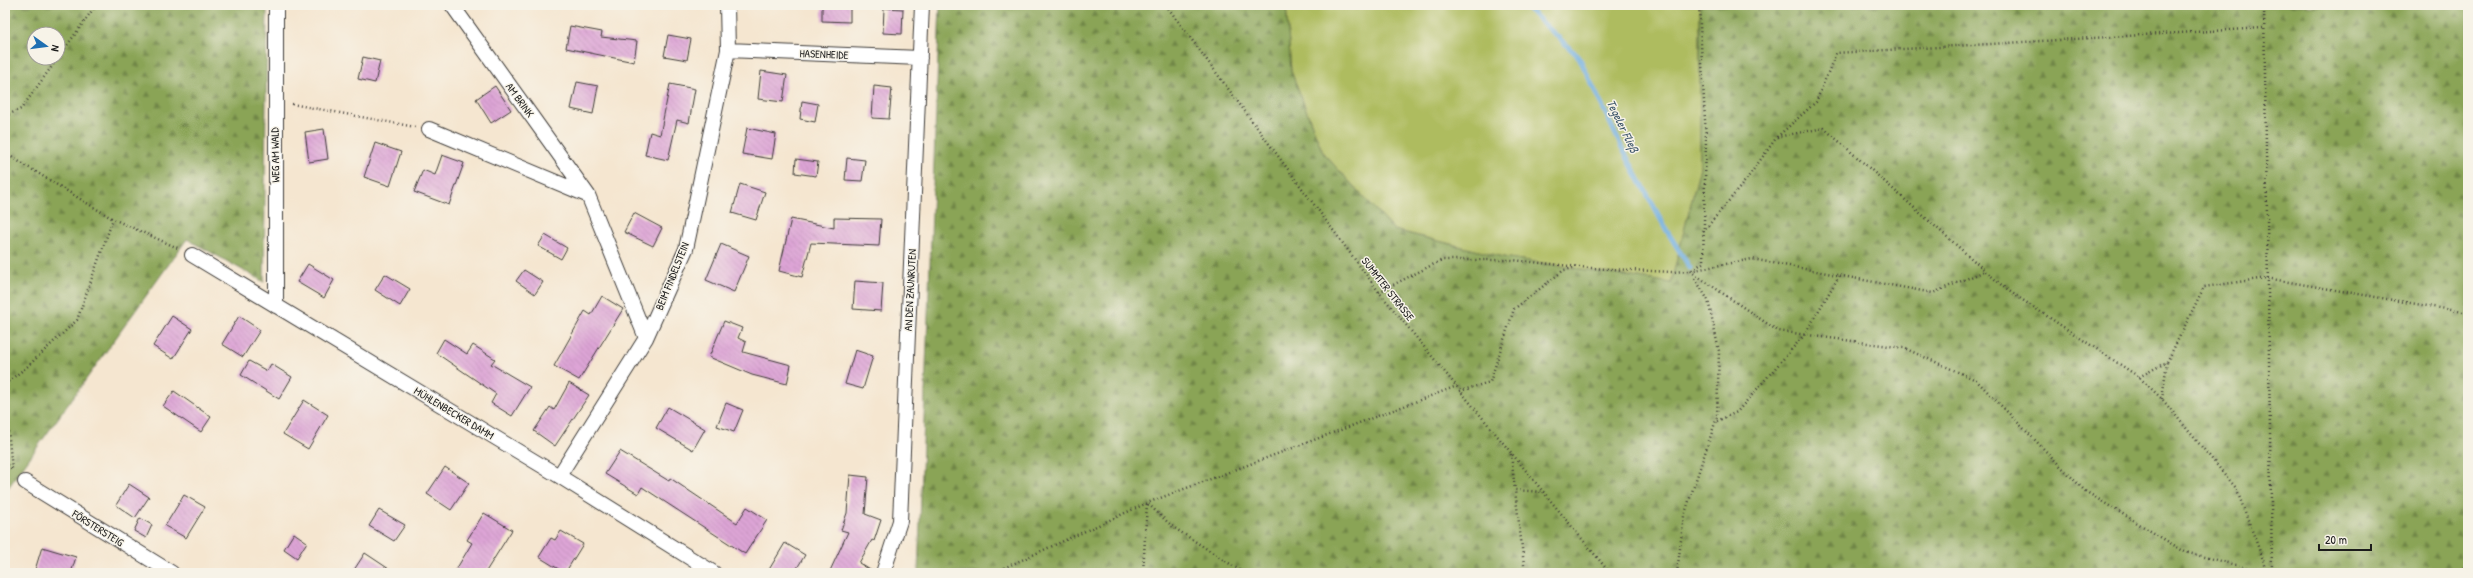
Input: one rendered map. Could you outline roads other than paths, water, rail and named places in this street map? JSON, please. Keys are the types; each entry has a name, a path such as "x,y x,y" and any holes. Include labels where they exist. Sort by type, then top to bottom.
{"street":[{"name":"WEG AM WALD","path":"276,5 274,100 276,306"},
{"name":"AM BRINK","path":"452,5 588,195 646,338"},
{"name":"BEIM FINDELSTEIN","path":"559,476 646,338 686,249 728,50 727,5"},
{"name":"AN DEN ZAUNRUTEN","path":"883,573 900,521 922,5"},
{"name":"HASENHEIDE","path":"728,50 920,58"},
{"path":"429,129 588,195"},
{"name":"MÜHLENBECKER DAMM","path":"192,255 559,476 714,573"},
{"name":"FÖRSTERSTEIG","path":"25,482 156,569 172,573"}],"waterway":[{"name":"Tegeler Fließ","path":"1524,5 1579,57 1621,146 1667,231 1690,268"}]}
